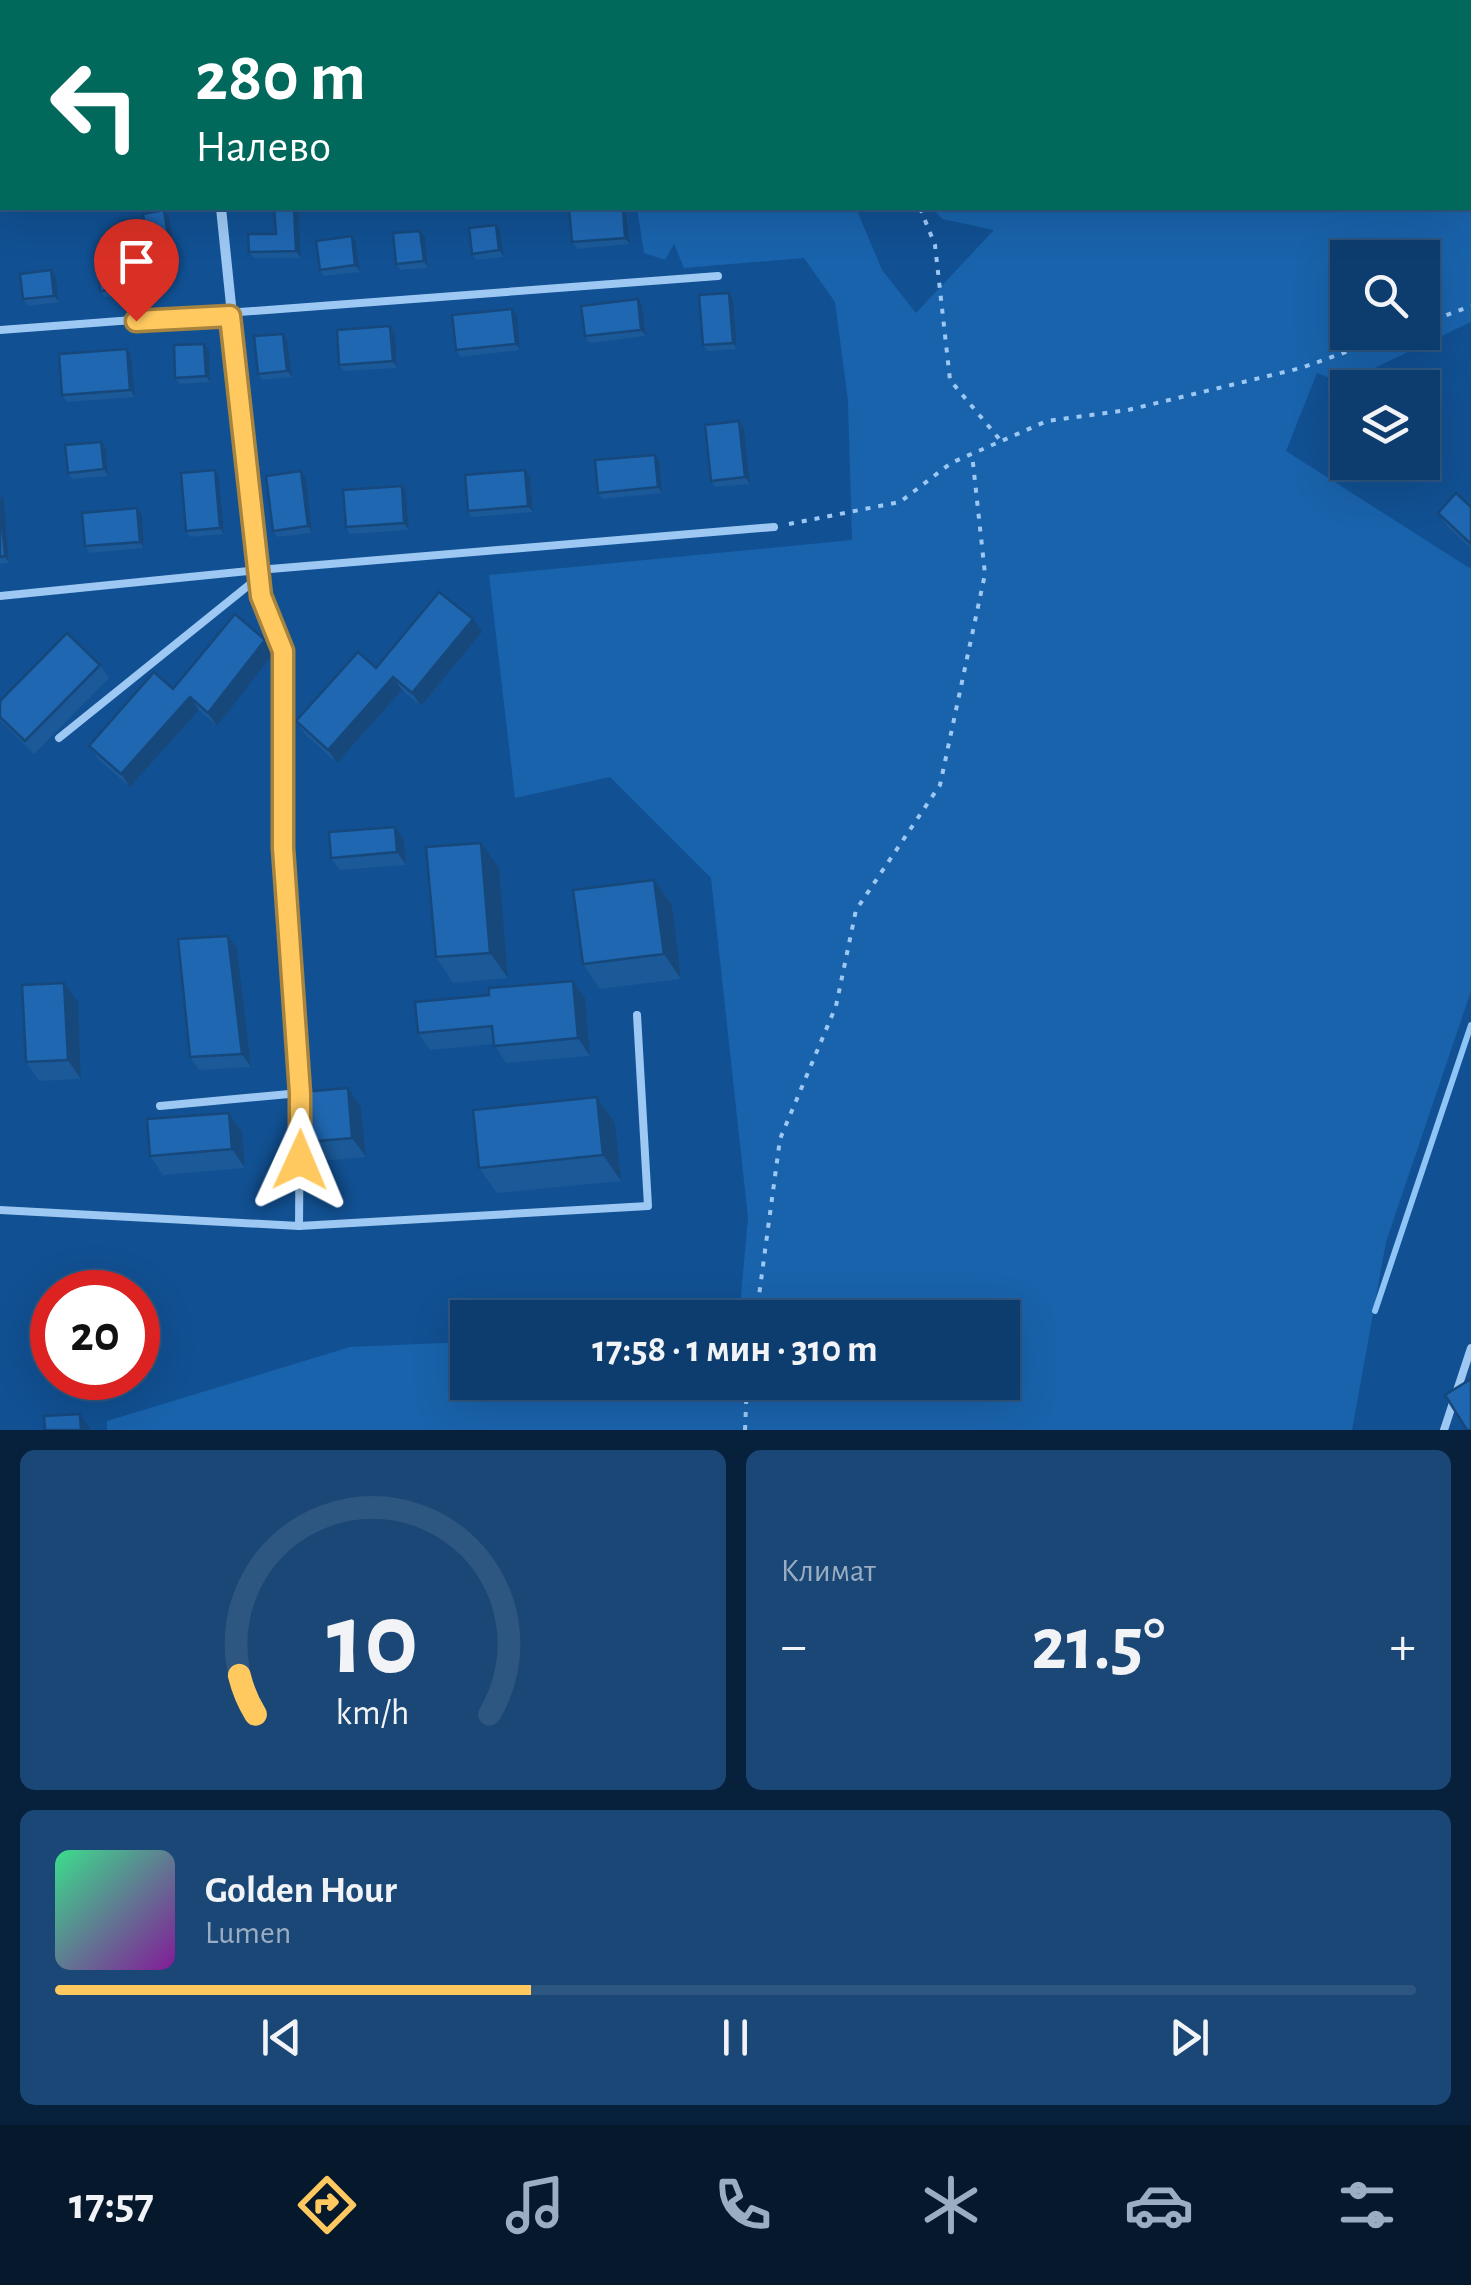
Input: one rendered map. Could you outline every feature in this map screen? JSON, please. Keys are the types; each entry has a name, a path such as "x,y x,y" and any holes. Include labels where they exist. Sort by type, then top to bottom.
{"street":[{"path":"221,210 261,596 283,651 283,848"}],"lane":[{"path":"0,330 230,316 718,276"},
{"path":"0,596 774,527"},
{"path":"59,738 258,573"},
{"path":"283,848 300,1093 299,1226"},
{"path":"0,1210 299,1226 648,1206 637,1015"},
{"path":"160,1106 300,1093"},
{"path":"1444,1430 1471,1348"}],"path":[{"path":"921,210 935,245 950,380 1001,441"},
{"path":"1440,317 1471,306"},
{"path":"774,527 900,502 951,464 1046,420 1128,410 1301,368 1352,350"},
{"path":"758,1300 780,1139 836,1006 856,910 940,785 985,574 972,454"},
{"path":"745,1430 746,1400"}],"shaded area":[{"path":"637,210 857,210 882,270 916,313 994,230 942,219 934,210 1471,210 1471,322 1440,337 1440,240 1330,240 1330,350 1412,350 1370,370 1330,370 1330,378 1317,373 1286,451 1471,569 1471,991 1386,1242 1352,1430 107,1430 107,1421 350,1347 450,1343 450,1400 1020,1400 1020,1300 741,1300 748,1218 711,878 610,777 515,798 489,575 852,540 848,401 835,302 804,258 684,268 674,244 665,260 644,253"}],"building":[{"path":"164,210 168,235 147,238 143,214"},
{"path":"274,210 294,210 296,251 249,252 248,234 276,234"},
{"path":"569,210 623,210 625,238 572,242"},
{"path":"496,225 499,250 472,254 469,228"},
{"path":"420,231 424,261 396,264 393,233"},
{"path":"352,236 355,265 320,270 316,241"},
{"path":"126,262 129,288 100,291 98,264"},
{"path":"51,270 54,296 23,299 20,274"},
{"path":"729,293 733,343 703,345 699,295"},
{"path":"638,299 641,330 585,336 581,306"},
{"path":"512,309 516,344 456,350 452,315"},
{"path":"390,326 393,361 339,365 337,330"},
{"path":"283,334 287,371 258,374 254,336"},
{"path":"204,344 206,376 175,378 174,345"},
{"path":"127,349 130,390 62,395 59,354"},
{"path":"739,421 745,477 711,481 705,425"},
{"path":"101,442 104,469 68,473 65,445"},
{"path":"655,455 658,487 598,493 595,460"},
{"path":"215,470 220,528 186,531 181,473"},
{"path":"525,470 528,506 468,511 465,475"},
{"path":"301,471 308,526 273,531 266,476"},
{"path":"402,486 404,523 346,527 343,490"},
{"path":"1456,493 1471,507 1471,544 1438,513"},
{"path":"0,501 5,556 0,557"},
{"path":"137,508 140,542 85,546 82,513"},
{"path":"439,592 473,619 412,693 393,677 328,750 296,721 358,652 376,668"},
{"path":"235,614 265,640 208,713 190,697 121,774 89,746 154,672 173,689"},
{"path":"67,633 100,665 25,741 0,717 0,701"},
{"path":"395,827 397,852 331,858 329,832"},
{"path":"481,843 490,953 436,957 426,847"},
{"path":"654,880 664,954 583,964 573,890"},
{"path":"228,936 242,1054 190,1057 178,939"},
{"path":"573,981 578,1038 494,1046 492,1026 418,1033 415,1002 489,995 489,988"},
{"path":"64,983 68,1060 26,1062 22,985"},
{"path":"348,1088 352,1138 306,1142 302,1092"},
{"path":"597,1097 603,1155 479,1168 473,1110"},
{"path":"229,1113 232,1149 150,1156 147,1119"},
{"path":"1471,1379 1471,1430 1467,1430 1445,1395"},
{"path":"80,1414 81,1430 45,1430 44,1416"}],"waterway":[{"path":"1375,1311 1471,1025"}],"route":[{"path":"136,321 230,316 261,596 283,651 283,848 300,1093 300,1160"}]}
